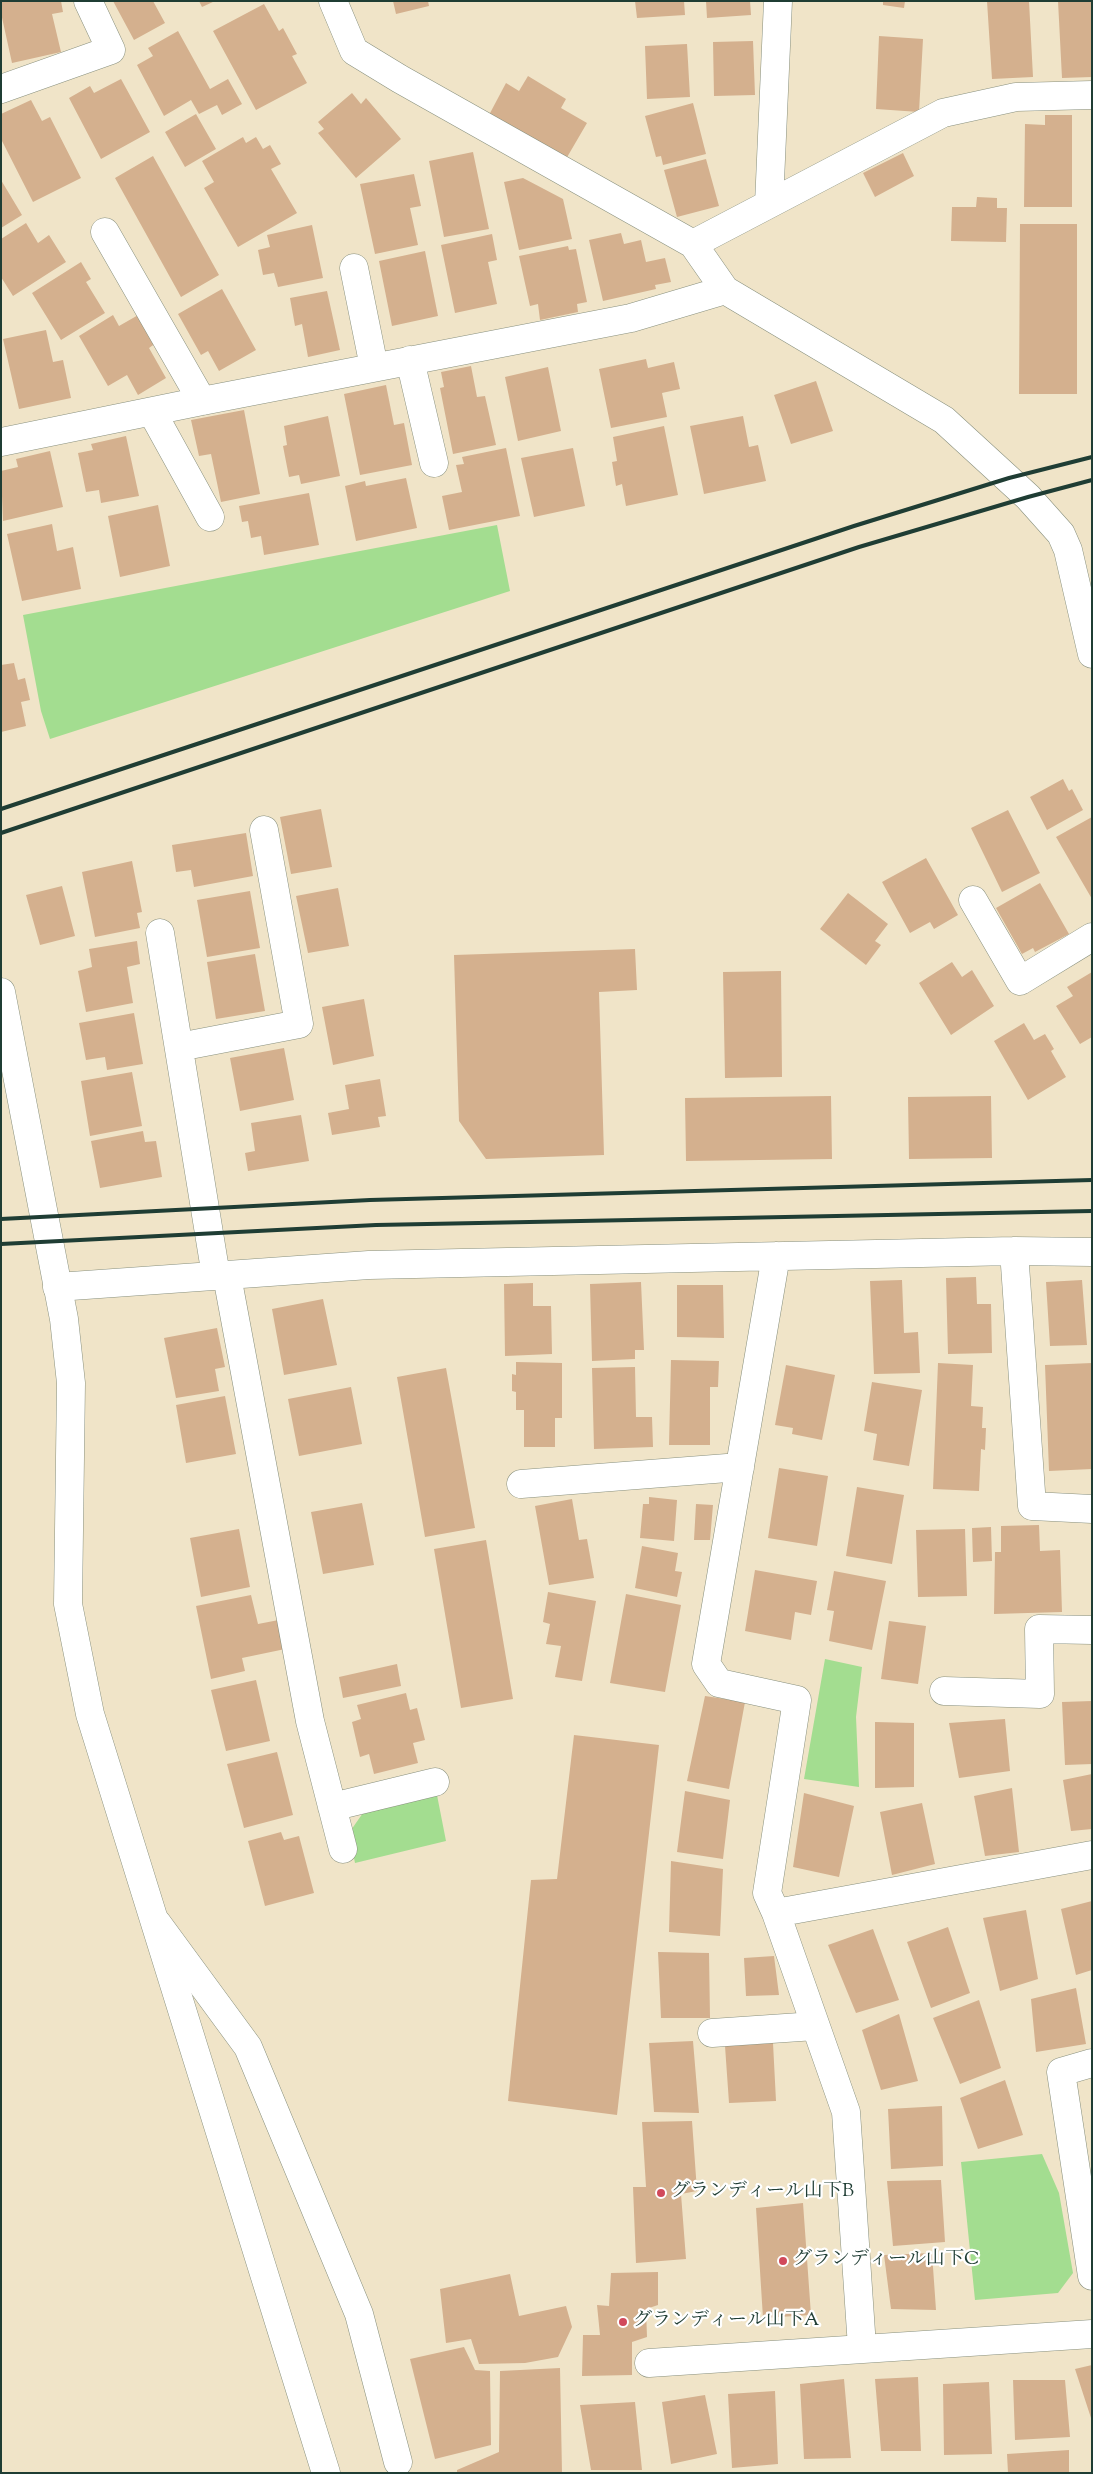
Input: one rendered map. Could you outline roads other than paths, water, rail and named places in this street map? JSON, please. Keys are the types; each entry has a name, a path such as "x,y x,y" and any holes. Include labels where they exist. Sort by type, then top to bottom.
{"street":[{"path":"1,89 111,50 88,1"},
{"path":"333,1 354,51 400,79 693,244 725,290 944,420 1028,496 1061,534 1068,550 1092,654"},
{"path":"769,204 778,1"},
{"path":"693,244 943,113 1016,97 1092,95"},
{"path":"105,232 202,400"},
{"path":"354,268 374,367"},
{"path":"1,442 152,412 202,400 631,318 725,290"},
{"path":"410,360 434,463"},
{"path":"152,412 210,517"},
{"path":"179,1047 299,1024 264,830"},
{"path":"973,900 1020,981 1092,937"},
{"path":"160,933 179,1047 222,1276 310,1721 343,1849"},
{"path":"1,992 64,1318 71,1383 68,1604 90,1714 326,2473"},
{"path":"57,1286 370,1265 1014,1251 1092,1252"},
{"path":"1014,1251 1032,1506 1092,1509"},
{"path":"776,1256 706,1664 719,1684 797,1700 767,1894 776,1913 846,2112 862,2347"},
{"path":"521,1484 740,1467"},
{"path":"944,1692 1040,1694 1039,1629 1092,1630"},
{"path":"332,1807 435,1782"},
{"path":"776,1913 1092,1855"},
{"path":"156,1922 248,2047 359,2314 398,2462"},
{"path":"712,2033 815,2026"},
{"path":"1092,2063 1062,2072 1092,2276"},
{"path":"649,2363 862,2347 1092,2334"}],"railway":[{"path":"1,809 854,526 1009,478 1092,457"},
{"path":"1,833 859,547 1092,480"},
{"path":"1,1219 370,1200 1092,1180"},
{"path":"1,1244 376,1225 1092,1211"}],"place":[{"name":"グランディール山下B","path":"661,2193"},
{"name":"グランディール山下C","path":"783,2261"},
{"name":"グランディール山下A","path":"623,2322"}]}
